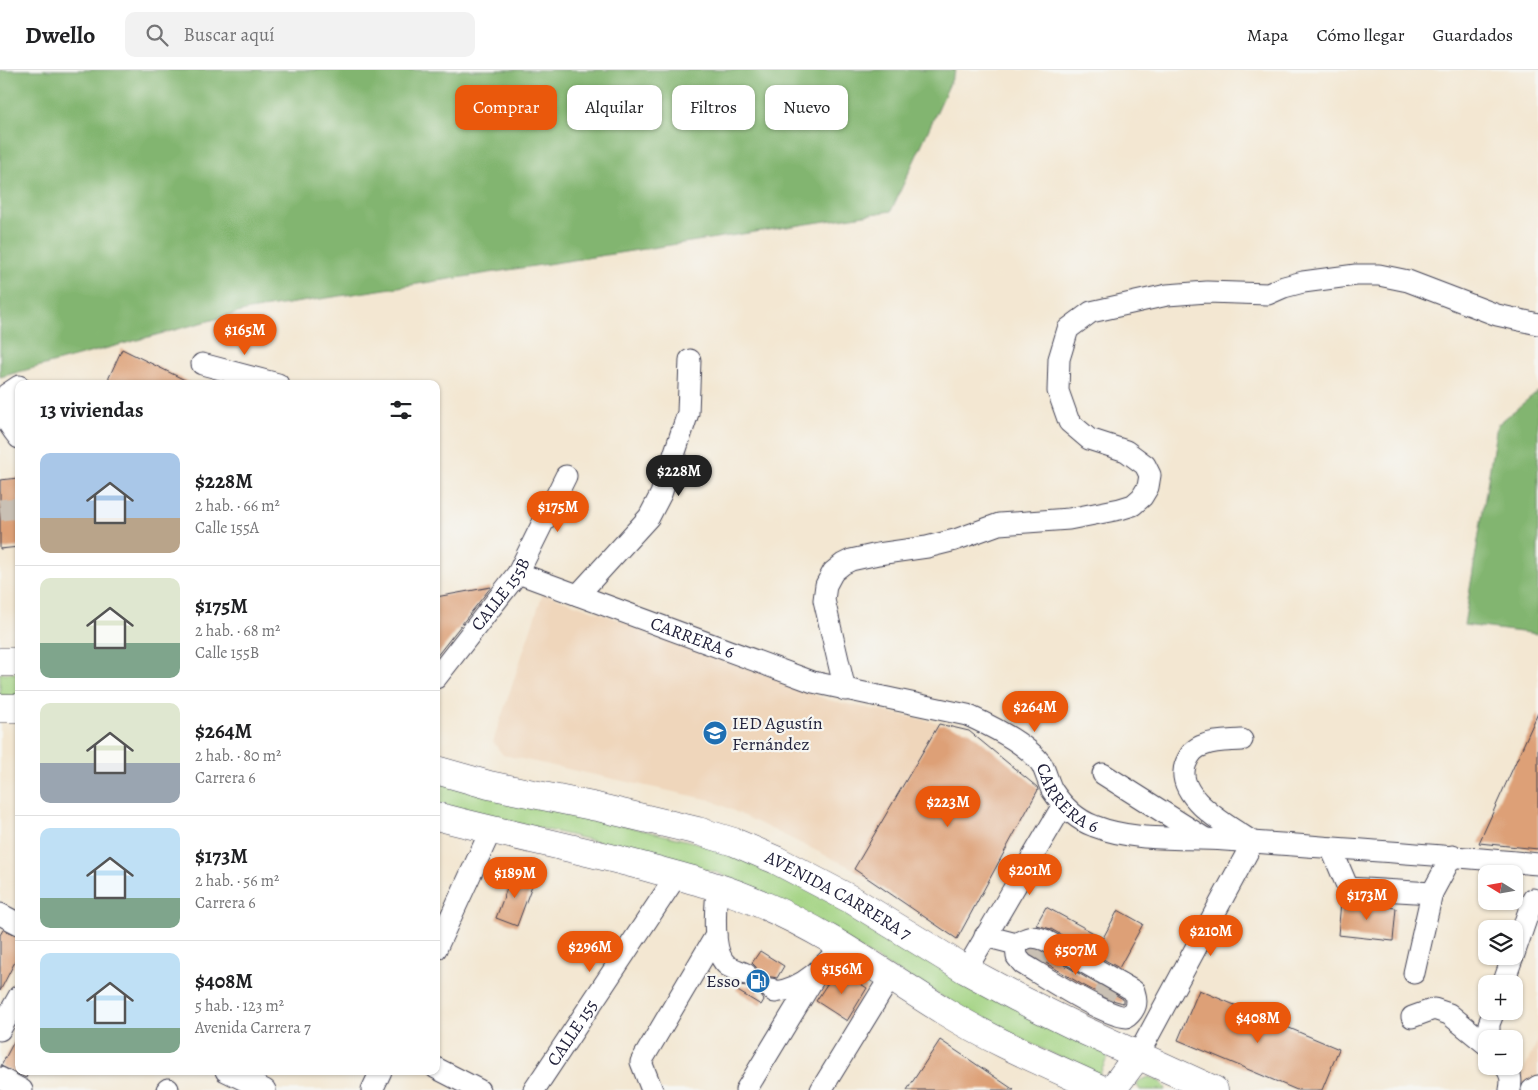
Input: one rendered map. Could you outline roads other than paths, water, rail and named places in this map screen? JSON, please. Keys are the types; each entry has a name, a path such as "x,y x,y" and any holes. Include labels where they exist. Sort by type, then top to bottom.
{"main road":[{"path":"0,662 15,662"},
{"path":"0,708 15,708"},
{"name":"AVENIDA CARRERA 7","path":"440,771 489,785 698,831 734,842 776,860 854,901 966,970 1016,997 1204,1088"},
{"path":"440,817 677,875 754,900 799,921 842,945 943,1010 998,1042 1103,1090"},
{"path":"1112,1090 1138,1055"}],"street":[{"path":"845,690 824,600 826,585 833,572 843,564 878,554 936,544 999,524 1069,519 1120,509 1133,505 1142,497 1148,487 1150,476 1145,465 1126,451 1089,439 1069,422 1058,391 1059,359 1068,329 1091,312 1167,295 1206,292 1268,294 1303,282 1379,274 1408,281 1497,315 1538,324"},
{"path":"578,595 649,517 661,494 688,413 690,360"},
{"path":"202,364 263,380"},
{"path":"15,389 7,394 4,412 10,427 15,433"},
{"name":"CALLE 155B","path":"440,673 518,573 566,476"},
{"name":"CARRERA 6","path":"518,573 813,682 967,715 990,725 1025,749 1041,765 1052,789 1063,805 1094,826 1128,835 1156,838 1204,838 1538,864"},
{"path":"1138,1055 1253,842 1216,818 1199,802 1187,787 1183,769 1191,752 1205,744 1242,740"},
{"path":"1103,774 1204,838"},
{"path":"966,970 1063,805"},
{"path":"440,940 491,830"},
{"path":"1332,848 1348,888 1432,893"},
{"path":"1414,973 1432,893 1452,856"},
{"name":"CALLE 155","path":"534,1090 677,875"},
{"path":"717,887 716,934 720,953 727,965 746,974"},
{"path":"1523,927 1533,899"},
{"path":"0,914 15,922"},
{"path":"652,1090 641,1062 716,934"},
{"path":"985,936 1016,944 1026,937 1035,936 1038,955 1016,997"},
{"path":"1016,944 1017,957 1023,964 1038,955"},
{"path":"746,1090 817,973 842,945"},
{"path":"1038,955 1106,993 1118,1016 1127,1017 1135,1010 1137,999 1134,991 1106,993 1038,955"},
{"path":"771,989 775,992 788,990 817,973"},
{"path":"821,1090 892,976"},
{"path":"1085,1031 1106,993"},
{"path":"0,1030 15,1003"},
{"path":"1412,1017 1434,1009 1449,1014 1478,1038"},
{"path":"1135,1010 1156,1022"},
{"path":"440,1070 479,1090"},
{"path":"233,1075 257,1088"},
{"path":"372,1090 379,1075"},
{"path":"1510,1090 1511,1075"},
{"path":"0,1078 22,1090"},
{"path":"1532,1090 1538,1086"}],"tunnel":[{"path":"0,510 15,508"},
{"path":"1034,964 1042,946"},
{"path":"746,974 771,989"},
{"path":"1101,1001 1111,983"}],"place":[{"name":"IED Agustín Fernández","path":"715,733"},
{"name":"Esso","path":"758,981"}]}
